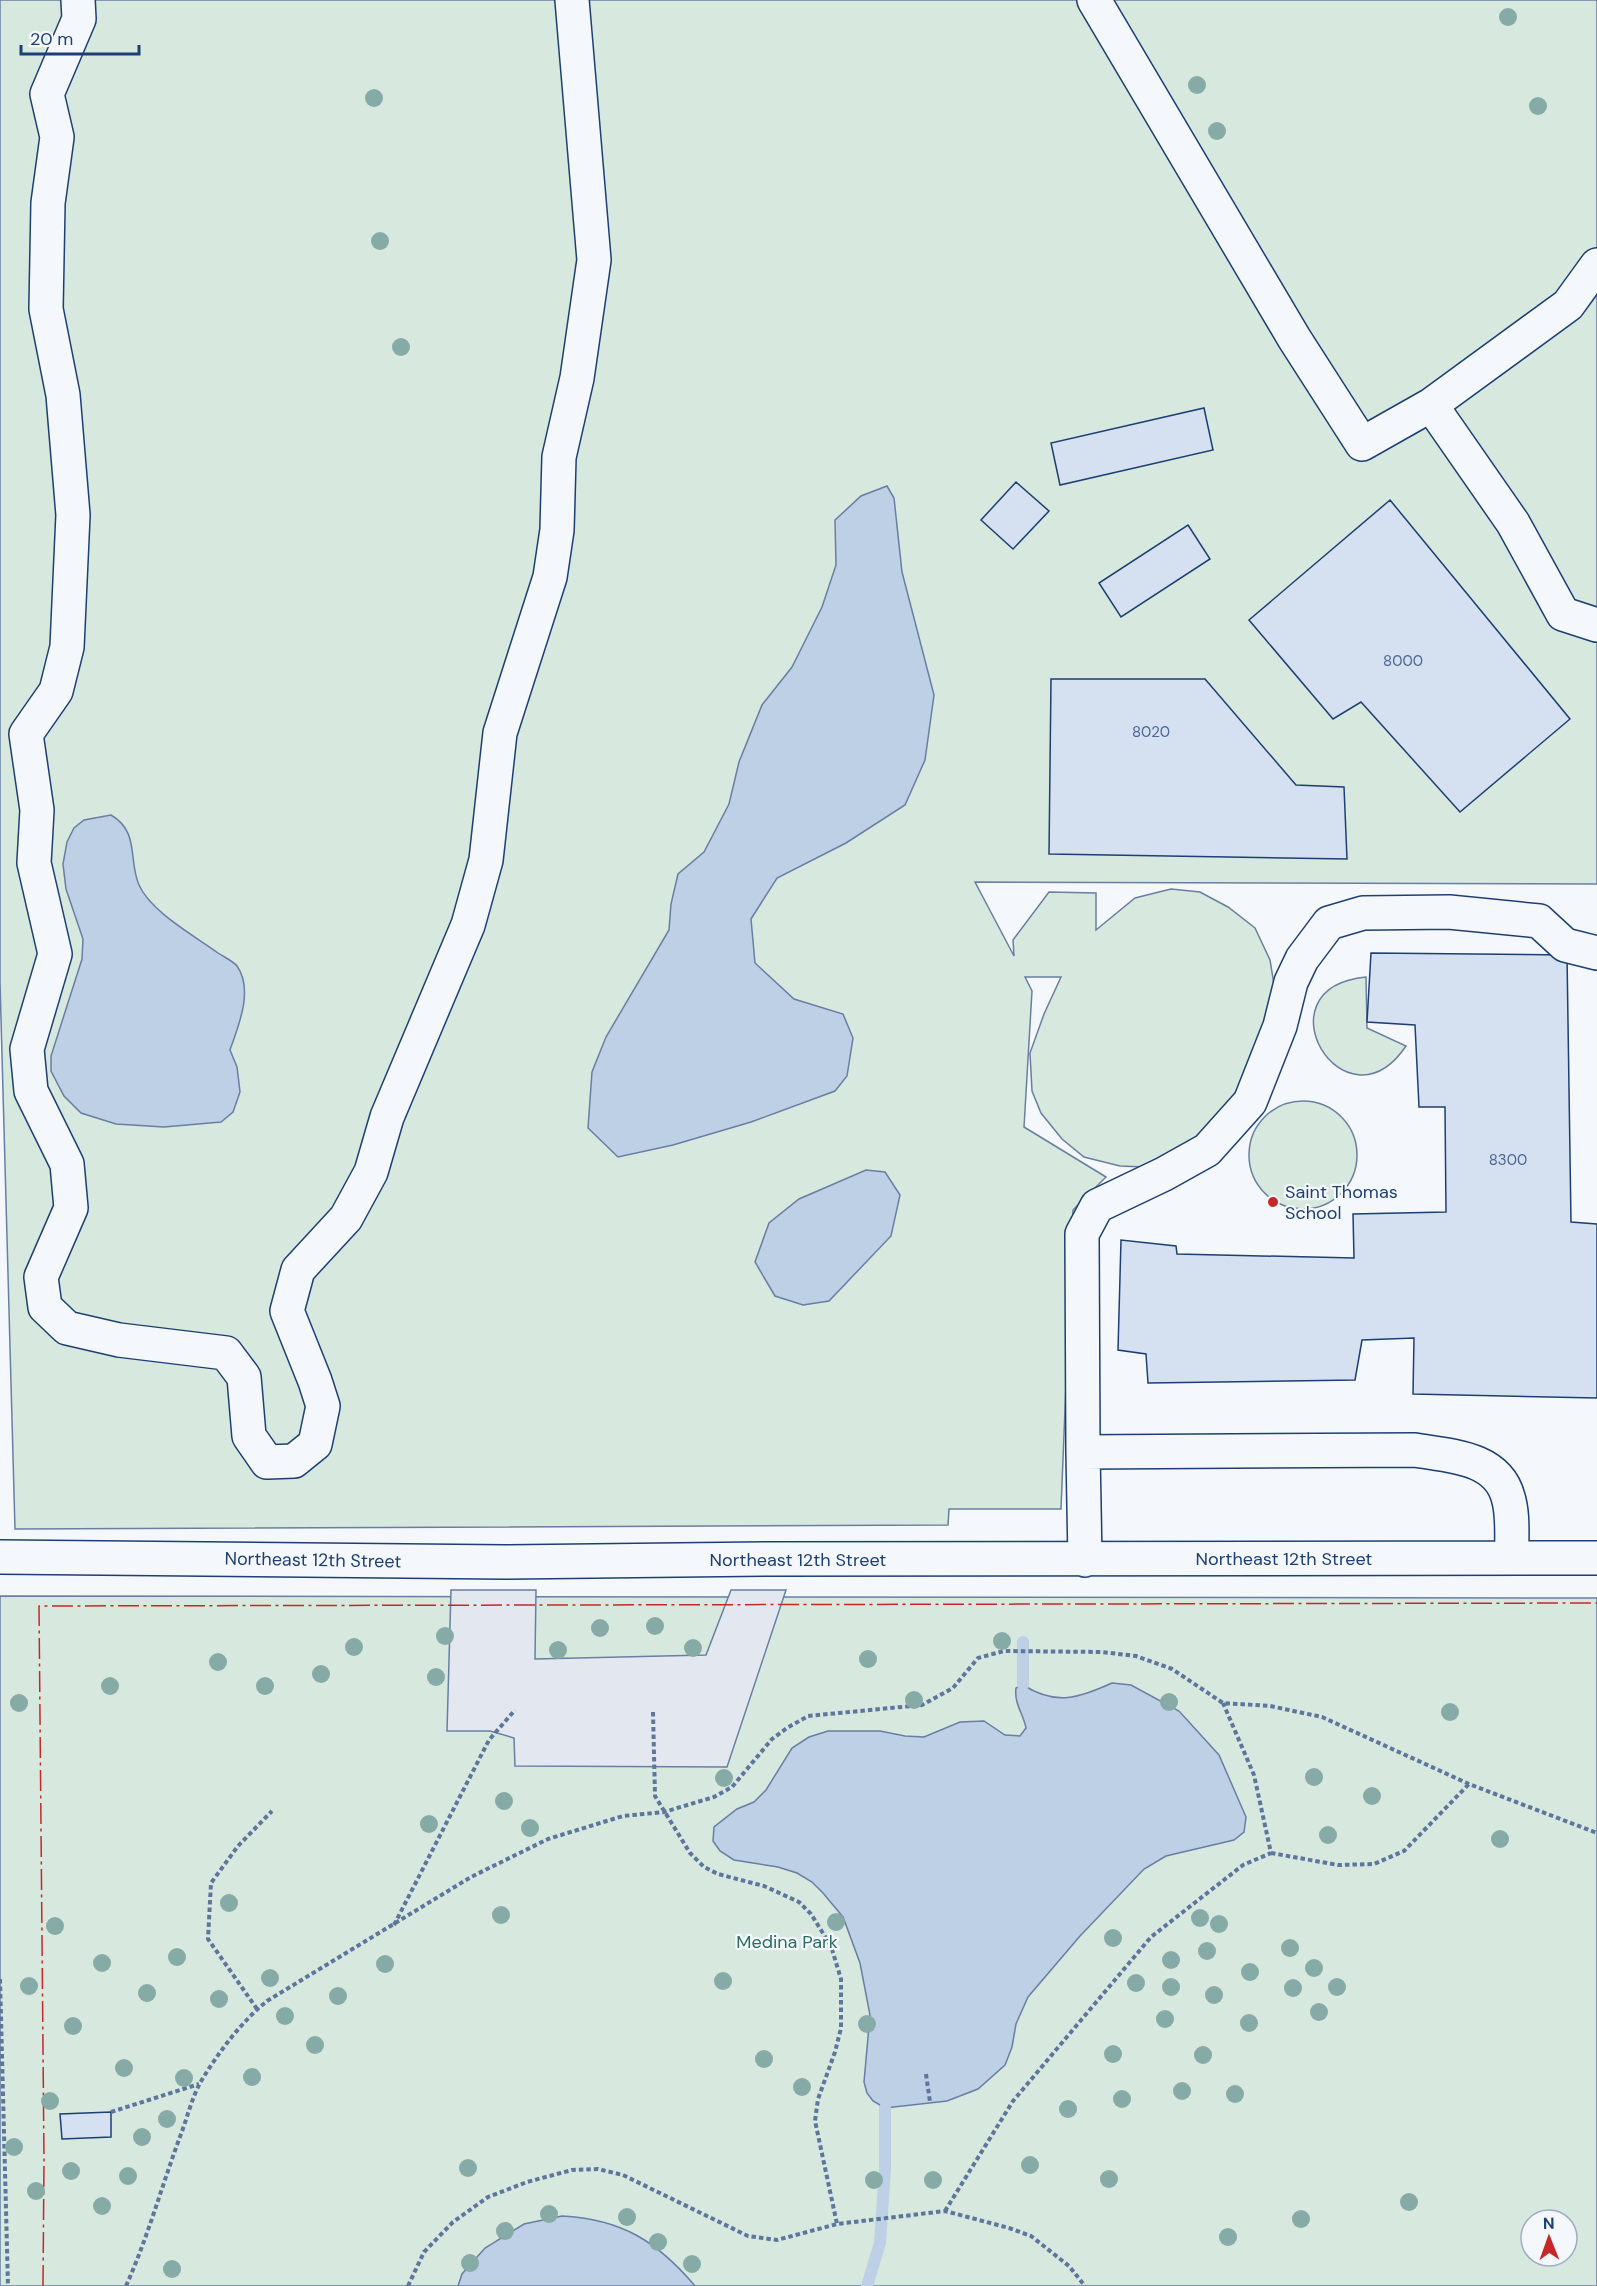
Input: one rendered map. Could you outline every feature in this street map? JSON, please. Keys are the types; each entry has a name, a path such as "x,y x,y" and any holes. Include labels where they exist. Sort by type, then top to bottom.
{"street":[{"path":"78,0 79,19 47,94 57,137 48,203 46,309 63,395 73,515 67,647 56,691 26,734 37,810 34,863 55,954 27,1049 31,1091 67,1164 71,1208 41,1277 45,1307 68,1328 119,1340 225,1353 244,1377 249,1436 267,1462 294,1461 315,1444 323,1406 287,1311 297,1270 346,1218 371,1172 387,1117 468,925 486,860 501,733 550,577 557,530 559,457 577,378 594,260 572,0"},
{"path":"1094,0 1294,338 1362,444 1431,405 1568,305 1597,265"},
{"path":"1431,405 1513,523 1563,614 1597,625"},
{"path":"1085,1560 1082,1234 1097,1206 1164,1174 1207,1150 1250,1102 1280,1026 1291,982 1302,958 1329,923 1363,913 1428,912 1539,921 1565,945 1597,952"},
{"path":"1083,1452 1415,1450 1467,1458 1494,1471 1508,1497 1512,1558"},
{"name":"Northeast 12th Street","path":"0,1557 505,1562 767,1559 1597,1558"}],"path":[{"path":"126,2286 143,2249 167,2172 200,2084 234,2033 267,2001 394,1926 471,1877 548,1839 623,1816 664,1812 714,1797 732,1787 772,1739 808,1716 922,1705 953,1688 978,1658 1004,1651 1102,1652 1136,1656 1172,1669 1223,1703 1270,1706 1322,1717 1469,1784 1597,1833"},
{"path":"1223,1703 1254,1775 1272,1853"},
{"path":"394,1926 489,1740 515,1710"},
{"path":"653,1712 655,1796 690,1853 704,1867 731,1878 764,1886 799,1902 811,1914 831,1946 841,1979 841,2028 818,2099 815,2121 837,2224"},
{"path":"945,2211 1013,2101 1151,1937 1243,1865 1272,1853 1338,1864 1374,1864 1404,1851 1469,1784"},
{"path":"257,2009 208,1939 211,1883 238,1846 272,1811"},
{"path":"0,1979 8,2286"},
{"path":"926,2074 930,2102"},
{"path":"111,2112 200,2084"},
{"path":"408,2286 424,2252 453,2222 488,2198 527,2182 572,2170 598,2169 623,2175 748,2236 762,2239 777,2240 837,2224 945,2211 1031,2236 1070,2266 1085,2286"}],"green space":[{"path":"0,0 1597,0 1597,884 975,882 1014,956 1013,940 1049,892 1096,893 1096,930 1135,898 1171,889 1200,892 1228,907 1255,928 1270,960 1276,997 1242,1087 1183,1152 1145,1167 1120,1166 1084,1157 1062,1139 1041,1113 1032,1091 1030,1053 1061,977 1025,977 1032,991 1024,1127 1106,1177 1073,1210 1061,1509 949,1509 948,1525 15,1529 0,982"},
{"path":"1366,977 1367,1028 1406,1046 1382,1069 1358,1075 1337,1067 1322,1049 1314,1027 1317,1005 1333,987"},
{"path":"1303,1101 1324,1105 1341,1117 1353,1134 1357,1155 1353,1176 1341,1193 1324,1205 1303,1209 1282,1205 1265,1193 1253,1176 1249,1155 1253,1134 1265,1117 1282,1105"},
{"name":"Medina Park","path":"0,1596 1597,1598 1597,2286 0,2286"}],"shaded area":[{"path":"451,1590 536,1590 535,1659 706,1655 731,1590 786,1590 727,1767 515,1766 514,1738 490,1731 447,1731"}],"water":[{"path":"887,486 894,498 902,572 934,695 925,760 905,805 846,843 777,878 751,919 755,963 794,999 843,1014 853,1038 847,1076 835,1091 751,1122 673,1145 618,1157 588,1128 592,1072 606,1037 669,930 671,904 678,874 704,852 729,804 739,762 762,705 792,667 822,607 836,565 835,520 861,496"},
{"path":"111,815 120,822 130,838 139,885 153,905 174,923 233,962 242,976 243,1008 230,1050 237,1067 240,1092 233,1112 221,1122 164,1127 116,1124 81,1113 64,1096 51,1071 51,1056 82,959 83,939 66,889 63,864 67,842 74,828 84,820"},
{"path":"866,1170 885,1172 900,1195 891,1236 829,1301 803,1305 775,1296 755,1262 769,1223 799,1199"},
{"path":"1112,1683 1131,1685 1179,1711 1219,1755 1246,1817 1244,1832 1234,1840 1166,1856 1144,1869 1080,1936 1028,1997 1016,2024 1012,2047 1005,2065 978,2089 947,2101 885,2108 873,2101 867,2093 864,2082 870,2015 860,1963 843,1917 812,1882 797,1873 778,1867 734,1860 720,1851 713,1841 714,1827 737,1809 754,1802 766,1790 792,1748 809,1737 828,1731 880,1731 924,1737 960,1722 984,1721 1005,1735 1020,1736 1026,1728 1017,1704 1016,1688 1023,1685 1035,1692 1057,1698 1089,1693"},
{"path":"562,2216 602,2222 636,2235 666,2256 695,2286 458,2286 462,2274 485,2248 524,2224"}],"building":[{"path":"1204,408 1213,450 1060,485 1051,443"},
{"path":"1016,482 1049,511 1013,549 981,520"},
{"path":"1390,500 1570,719 1460,812 1361,702 1333,719 1249,620"},
{"path":"1188,525 1210,559 1121,617 1099,583"},
{"path":"1051,679 1205,679 1296,785 1344,787 1347,859 1049,854"},
{"path":"1371,953 1567,955 1571,1222 1597,1224 1597,1398 1413,1394 1414,1338 1362,1340 1355,1380 1148,1383 1146,1354 1118,1350 1121,1240 1176,1246 1177,1254 1354,1258 1353,1214 1446,1212 1445,1107 1419,1107 1415,1025 1367,1022"},
{"path":"111,2112 111,2137 62,2139 60,2114"}],"waterway":[{"path":"1023,1642 1023,1685"},
{"path":"867,2286 880,2243 885,2169 885,2108"}],"power":[{"path":"43,2286 39,1606 1597,1603"}],"place":[{"name":"Saint Thomas School","path":"1273,1202"}]}
